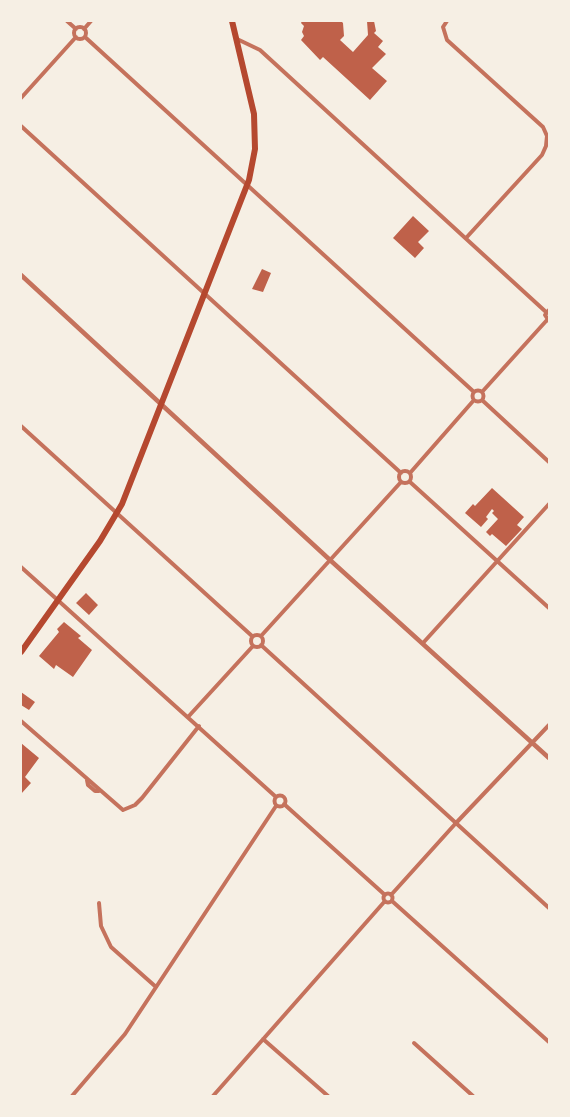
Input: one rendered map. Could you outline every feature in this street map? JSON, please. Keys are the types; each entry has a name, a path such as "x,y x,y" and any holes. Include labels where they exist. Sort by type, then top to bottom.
{"main road":[{"path":"21,652 100,541 117,513 162,405 247,185 254,154 255,128 252,101 232,21"}],"street":[{"path":"67,21 76,29"},
{"path":"84,29 91,21"},
{"path":"447,21 443,27 447,40 543,127 547,141 542,155 466,238"},
{"path":"76,29 80,27 84,29"},
{"path":"76,29 74,33 76,37"},
{"path":"84,29 85,37 474,392"},
{"path":"76,37 81,39 85,37"},
{"path":"21,98 76,37"},
{"path":"236,38 260,50 548,311 545,315 548,321 482,392"},
{"path":"21,126 401,473"},
{"path":"21,275 549,758"},
{"path":"474,392 478,390 482,392"},
{"path":"474,392 472,396 474,400"},
{"path":"482,392 484,397 482,400"},
{"path":"474,400 478,402 482,400"},
{"path":"410,473 474,400"},
{"path":"482,400 549,462"},
{"path":"21,426 252,636"},
{"path":"401,473 404,471 410,473"},
{"path":"401,473 399,477 401,482"},
{"path":"410,473 412,477 410,482"},
{"path":"261,636 401,482"},
{"path":"401,482 405,484 410,482"},
{"path":"410,482 549,608"},
{"path":"423,643 549,504"},
{"path":"21,567 276,797 284,798 284,804 385,895 385,901 213,1096"},
{"path":"252,636 257,634 261,636"},
{"path":"252,636 250,641 253,646"},
{"path":"261,636 263,640 261,645"},
{"path":"188,717 253,646 261,645"},
{"path":"261,645 549,908"},
{"path":"21,720 87,780 88,785 123,810 135,806 199,726"},
{"path":"385,895 391,894 549,725"},
{"path":"72,1096 120,1042 276,806 274,802 276,797"},
{"path":"276,806 280,807 284,804"},
{"path":"391,894 392,901 549,1042"},
{"path":"385,901 392,901"},
{"path":"99,903 101,926 111,947 156,987"},
{"path":"263,1039 328,1096"},
{"path":"414,1042 474,1096"}],"building":[{"path":"302,21 341,21 344,36 340,40 353,52 368,35 367,21 374,21 376,31 374,33 383,41 378,47 386,54 372,68 387,81 370,100 323,57 320,60 301,40 304,36"},
{"path":"413,216 429,231 418,242 424,248 415,258 393,238"},
{"path":"262,269 271,273 263,292 252,289"},
{"path":"492,488 524,517 517,525 522,529 506,546 492,534 490,536 486,532 498,519 492,513 494,511 492,509 486,517 488,519 481,527 465,513"},
{"path":"86,593 98,605 89,615 76,603"},
{"path":"64,622 81,636 78,638 92,650 73,677 56,665 54,669 39,656 59,632 57,629"},
{"path":"21,692 35,702 29,710 21,705"},
{"path":"21,743 39,758 25,777 31,783 21,794"}]}
